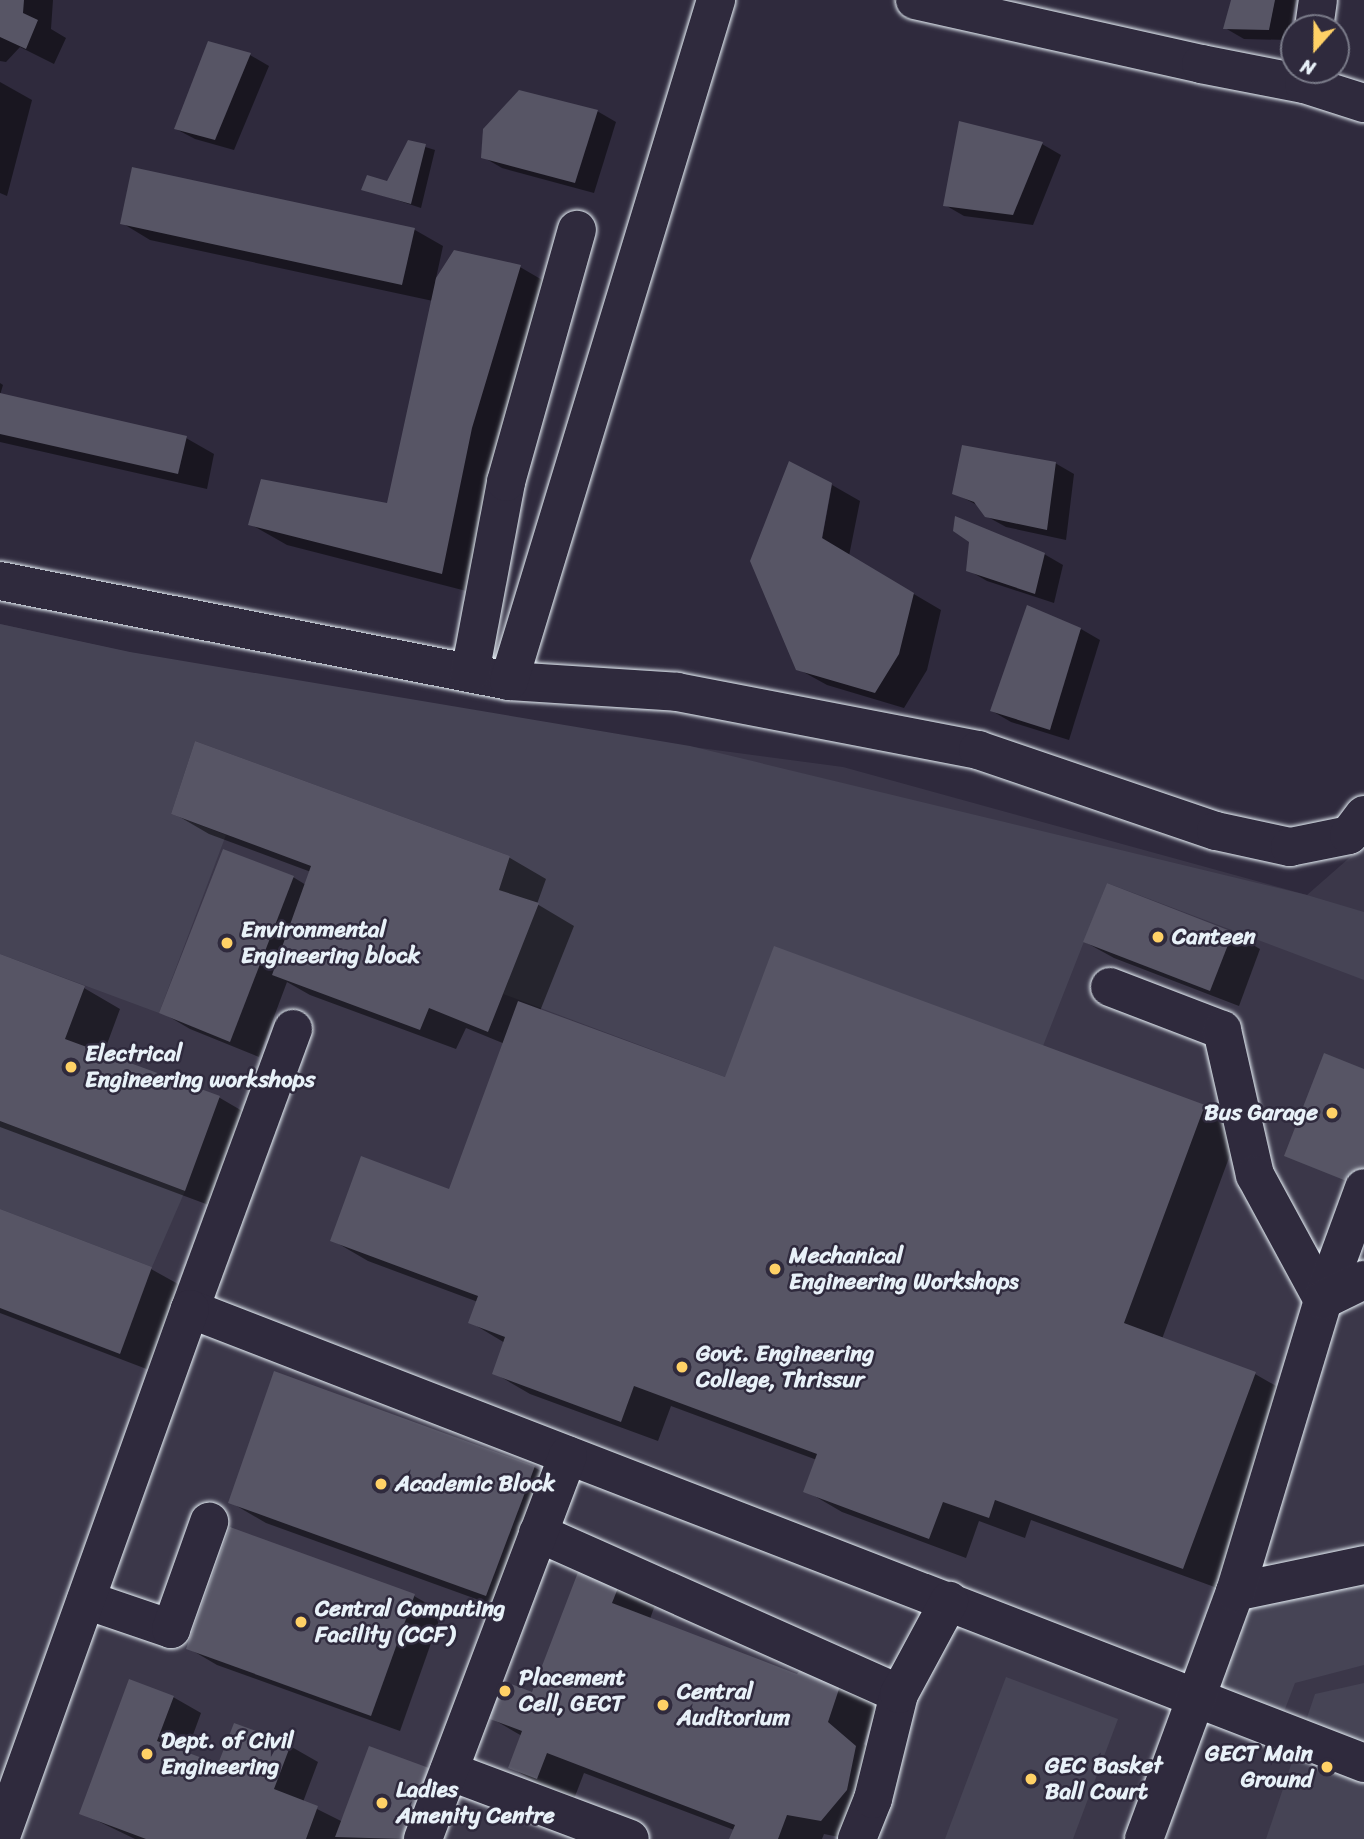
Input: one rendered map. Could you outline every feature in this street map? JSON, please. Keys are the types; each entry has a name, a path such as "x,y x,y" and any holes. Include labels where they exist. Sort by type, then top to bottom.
{"street":[{"path":"509,681 716,0"},
{"path":"915,0 1201,65 1280,74"},
{"path":"1322,84 1364,103"},
{"path":"470,673 506,482 577,230"},
{"path":"0,581 509,681 677,692 978,750 1216,831 1290,847 1349,835 1364,815"},
{"path":"1110,987 1222,1030 1255,1175 1323,1300"},
{"path":"0,1839 86,1600 181,1360 190,1309 293,1029"},
{"path":"1144,1839 1235,1592 1323,1300 1364,1188"},
{"path":"1323,1300 1364,1280"},
{"path":"190,1309 1364,1763"},
{"path":"423,1839 568,1455"},
{"path":"86,1600 171,1629 209,1522"},
{"path":"538,1533 899,1694"},
{"path":"1235,1592 1364,1564"},
{"path":"857,1839 873,1798 899,1694 949,1601"},
{"path":"449,1771 630,1839"}],"shaded area":[{"name":"Govt. Engineering College, Thrissur","path":"0,624 356,702 843,767 1307,895 1364,845 1364,1839 0,1839"},
{"path":"0,624 130,652 690,746 1307,895 1364,912 1364,980 1107,883 1043,1046 725,1077 503,994 538,903 499,890 510,856 195,741 171,814 226,835 159,1013 0,954"},
{"path":"0,1121 185,1191 152,1267 0,1209"},
{"path":"1364,1580 1364,1665 1295,1683 1282,1717 1215,1690 1247,1608"},
{"name":"GEC Basket Ball Court","path":"1006,1677 1118,1719 1073,1839 945,1839"},
{"name":"GECT Main Ground","path":"1364,1683 1364,1839 1266,1839 1315,1694"}],"building":[{"path":"0,0 24,0 23,13 38,20 26,49 0,37"},
{"path":"1231,0 1275,0 1269,30 1223,29"},
{"path":"208,41 251,53 215,140 174,129"},
{"path":"519,90 598,110 575,183 481,158 483,129"},
{"path":"959,121 1043,142 1013,215 943,206"},
{"path":"408,140 426,144 411,204 361,190 367,175 387,181"},
{"path":"132,167 415,228 402,285 120,224"},
{"path":"454,250 521,265 472,428 442,574 248,525 261,479 387,503 436,278"},
{"path":"0,393 187,436 178,474 0,434"},
{"path":"962,445 1056,462 1047,530 985,517 974,502 952,494"},
{"path":"789,461 832,483 822,538 914,593 899,654 875,693 796,670 750,561"},
{"path":"955,516 1045,553 1035,594 966,571 969,542 953,531"},
{"path":"1027,605 1081,628 1050,730 990,711"},
{"path":"195,741 510,856 499,890 539,903 488,1032 429,1008 420,1030 272,975 311,866 171,814"},
{"name":"Environmental Engineering block","path":"223,849 294,876 230,1042 159,1013"},
{"name":"Canteen","path":"1107,883 1233,932 1210,991 1083,942"},
{"name":"Mechanical Engineering Workshops","path":"774,946 1205,1105 1124,1323 1256,1372 1183,1569 995,1500 989,1518 943,1502 929,1539 803,1492 817,1454 634,1386 621,1422 492,1374 505,1337 468,1323 478,1296 330,1241 361,1156 449,1189 518,1001 725,1077"},
{"name":"Electrical Engineering workshops","path":"0,954 85,986 65,1039 220,1096 185,1191 0,1121"},
{"name":"Bus Garage","path":"1324,1053 1364,1069 1364,1188 1284,1156"},
{"path":"0,1209 152,1267 120,1354 0,1308"},
{"name":"Academic Block","path":"274,1371 535,1466 486,1596 228,1503"},
{"name":"Central Computing Facility (CCF)","path":"230,1527 415,1594 371,1716 186,1649"},
{"name":"Central Auditorium","path":"580,1567 620,1583 612,1603 797,1674 807,1661 844,1674 828,1722 856,1746 847,1790 821,1821 787,1815 778,1839 729,1839 735,1825 547,1753 537,1779 508,1768 522,1731 487,1718 501,1680 532,1692"},
{"name":"Dept. of Civil Engineering","path":"129,1679 174,1696 157,1741 218,1764 234,1723 291,1744 274,1789 318,1806 306,1839 146,1839 79,1814"},
{"name":"Ladies Amenity Centre","path":"369,1746 429,1768 403,1839 335,1837"}],"place":[{"name":"Canteen","path":"1158,937"},
{"name":"Environmental Engineering block","path":"227,943"},
{"name":"Electrical Engineering workshops","path":"71,1067"},
{"name":"Bus Garage","path":"1332,1113"},
{"name":"Mechanical Engineering Workshops","path":"775,1269"},
{"name":"Govt. Engineering College, Thrissur","path":"682,1367"},
{"name":"Academic Block","path":"381,1484"},
{"name":"Central Computing Facility (CCF)","path":"301,1622"},
{"name":"Placement Cell, GECT","path":"505,1691"},
{"name":"Central Auditorium","path":"663,1705"},
{"name":"Dept. of Civil Engineering","path":"147,1754"},
{"name":"GECT Main Ground","path":"1327,1767"},
{"name":"GEC Basket Ball Court","path":"1031,1779"},
{"name":"Ladies Amenity Centre","path":"382,1803"}]}
